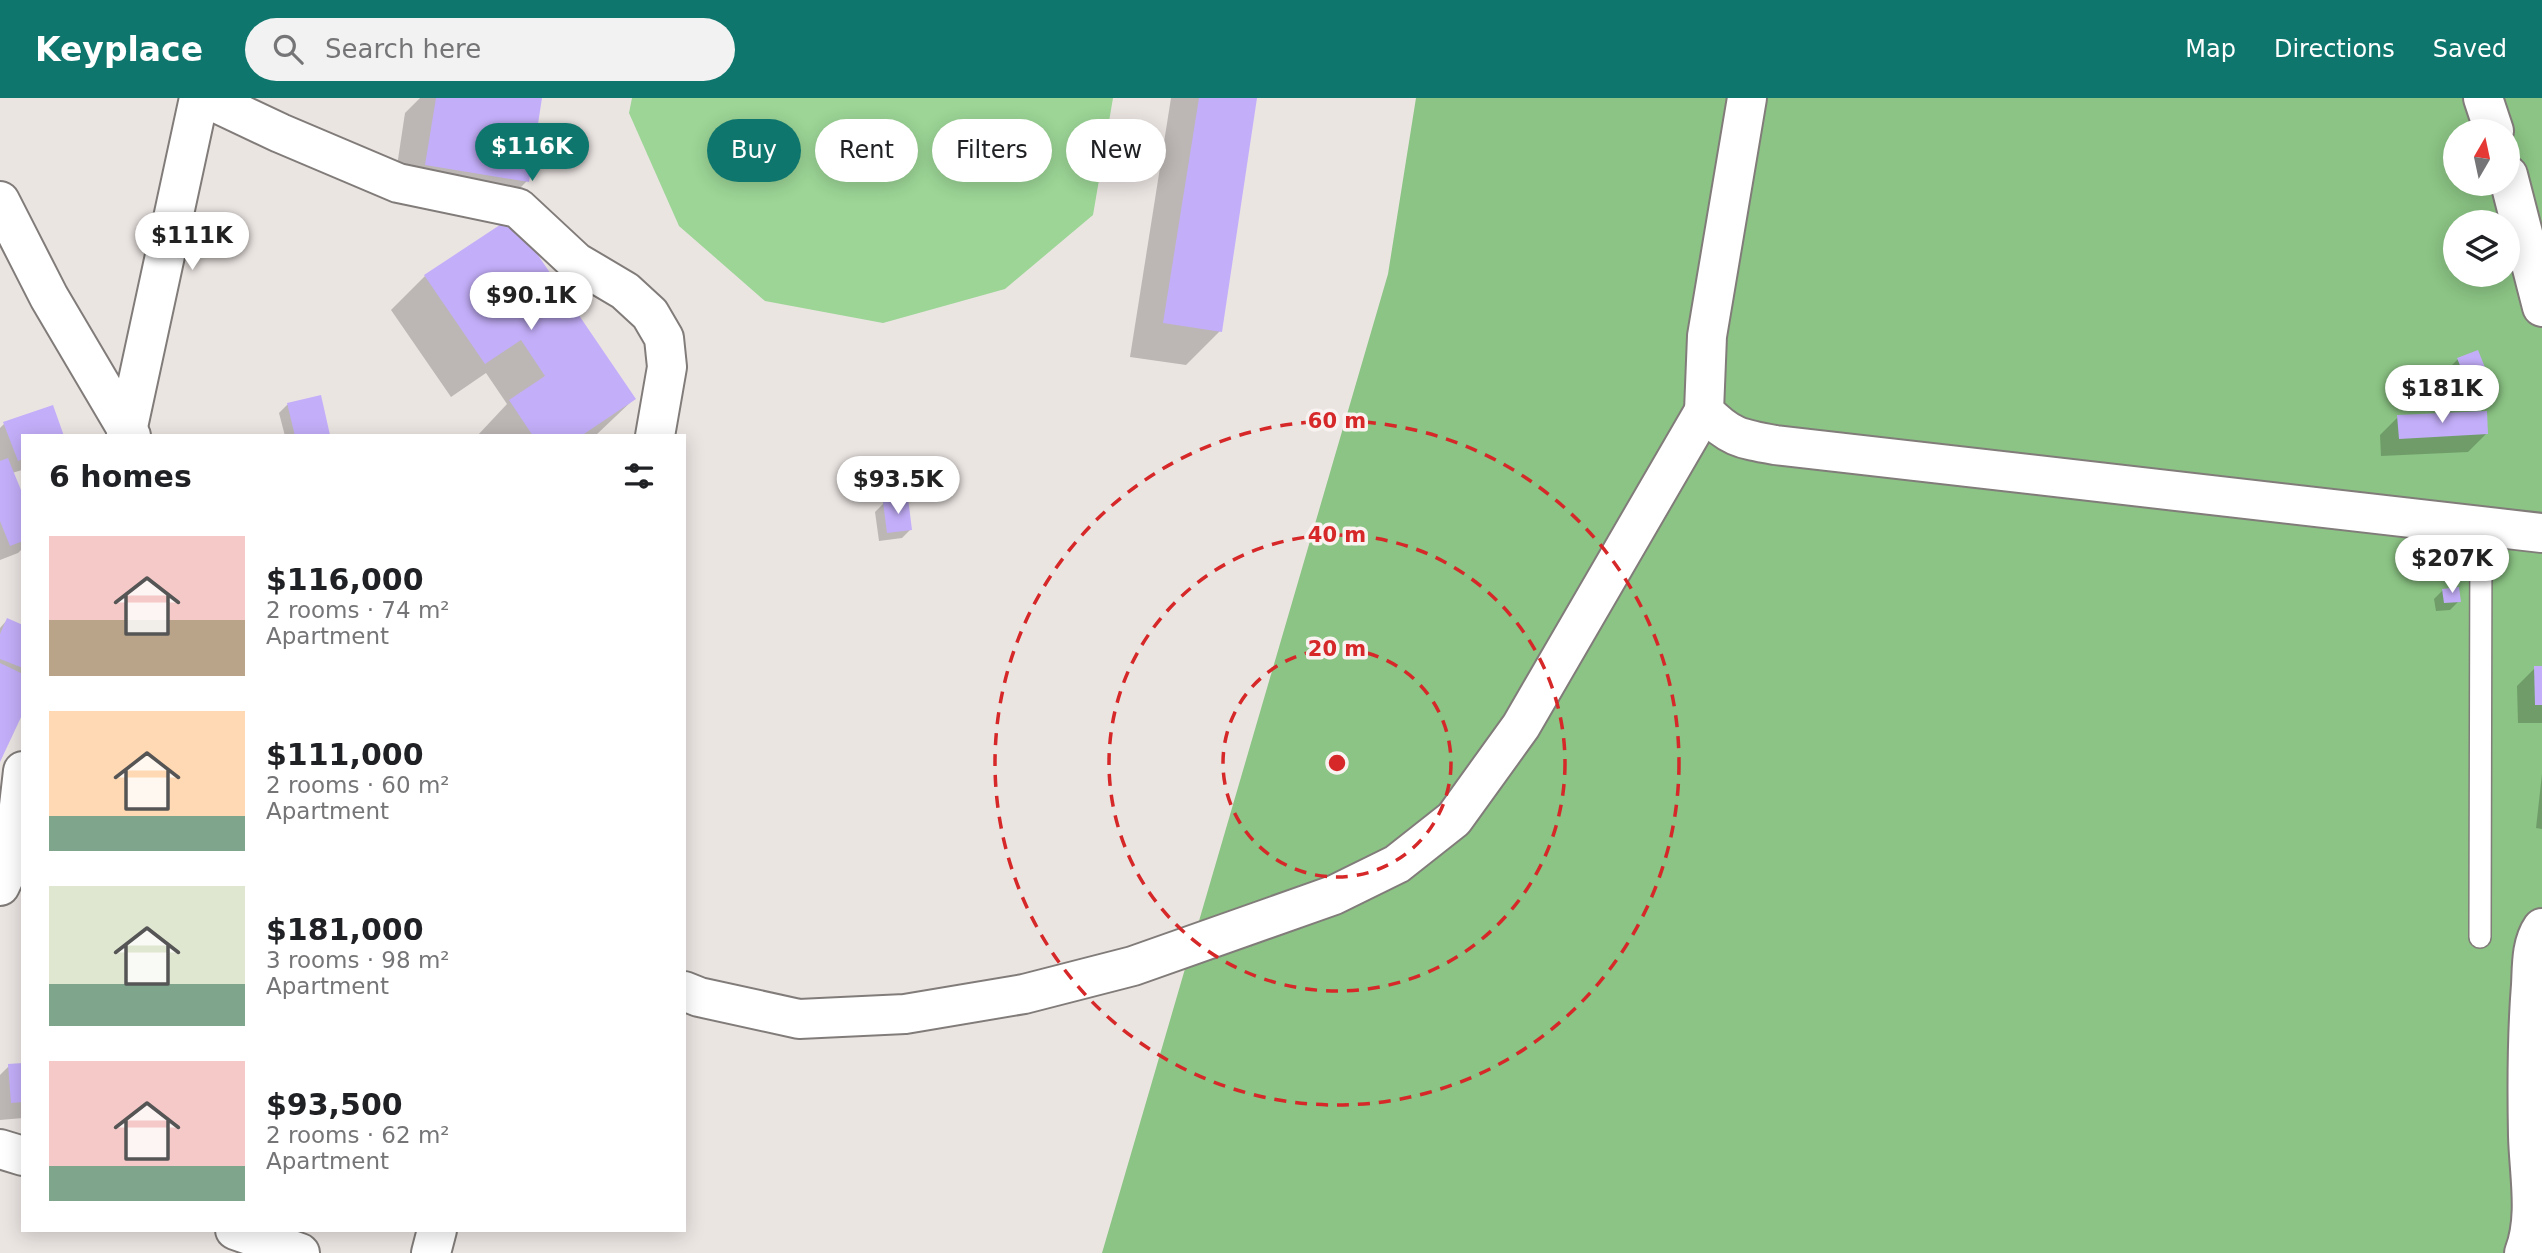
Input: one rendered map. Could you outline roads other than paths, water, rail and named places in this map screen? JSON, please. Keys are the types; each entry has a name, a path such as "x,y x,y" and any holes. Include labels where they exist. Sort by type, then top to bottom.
{"street":[{"path":"128,434 199,98"},
{"path":"206,98 398,183 518,208 576,262 625,290 650,314 664,338 667,367 654,434"},
{"path":"686,992 799,1019 905,1014 1024,993 1133,966 1334,895 1397,864 1454,819 1521,726 1704,411 1707,336 1747,98"},
{"path":"2483,98 2490,119"},
{"path":"2513,196 2542,307"},
{"path":"0,201 49,297 128,434"},
{"path":"1704,411 1722,430 1744,440 1775,445 2542,533"},
{"path":"9,864 21,784"},
{"path":"2524,1253 2530,1239 2531,1222 2528,1135 2530,996 2534,949 2542,928"},
{"path":"0,1149 21,1155"},
{"path":"241,1232 300,1253"},
{"path":"431,1253 436,1232"}],"lane":[{"path":"2480,936 2481,526"}]}
